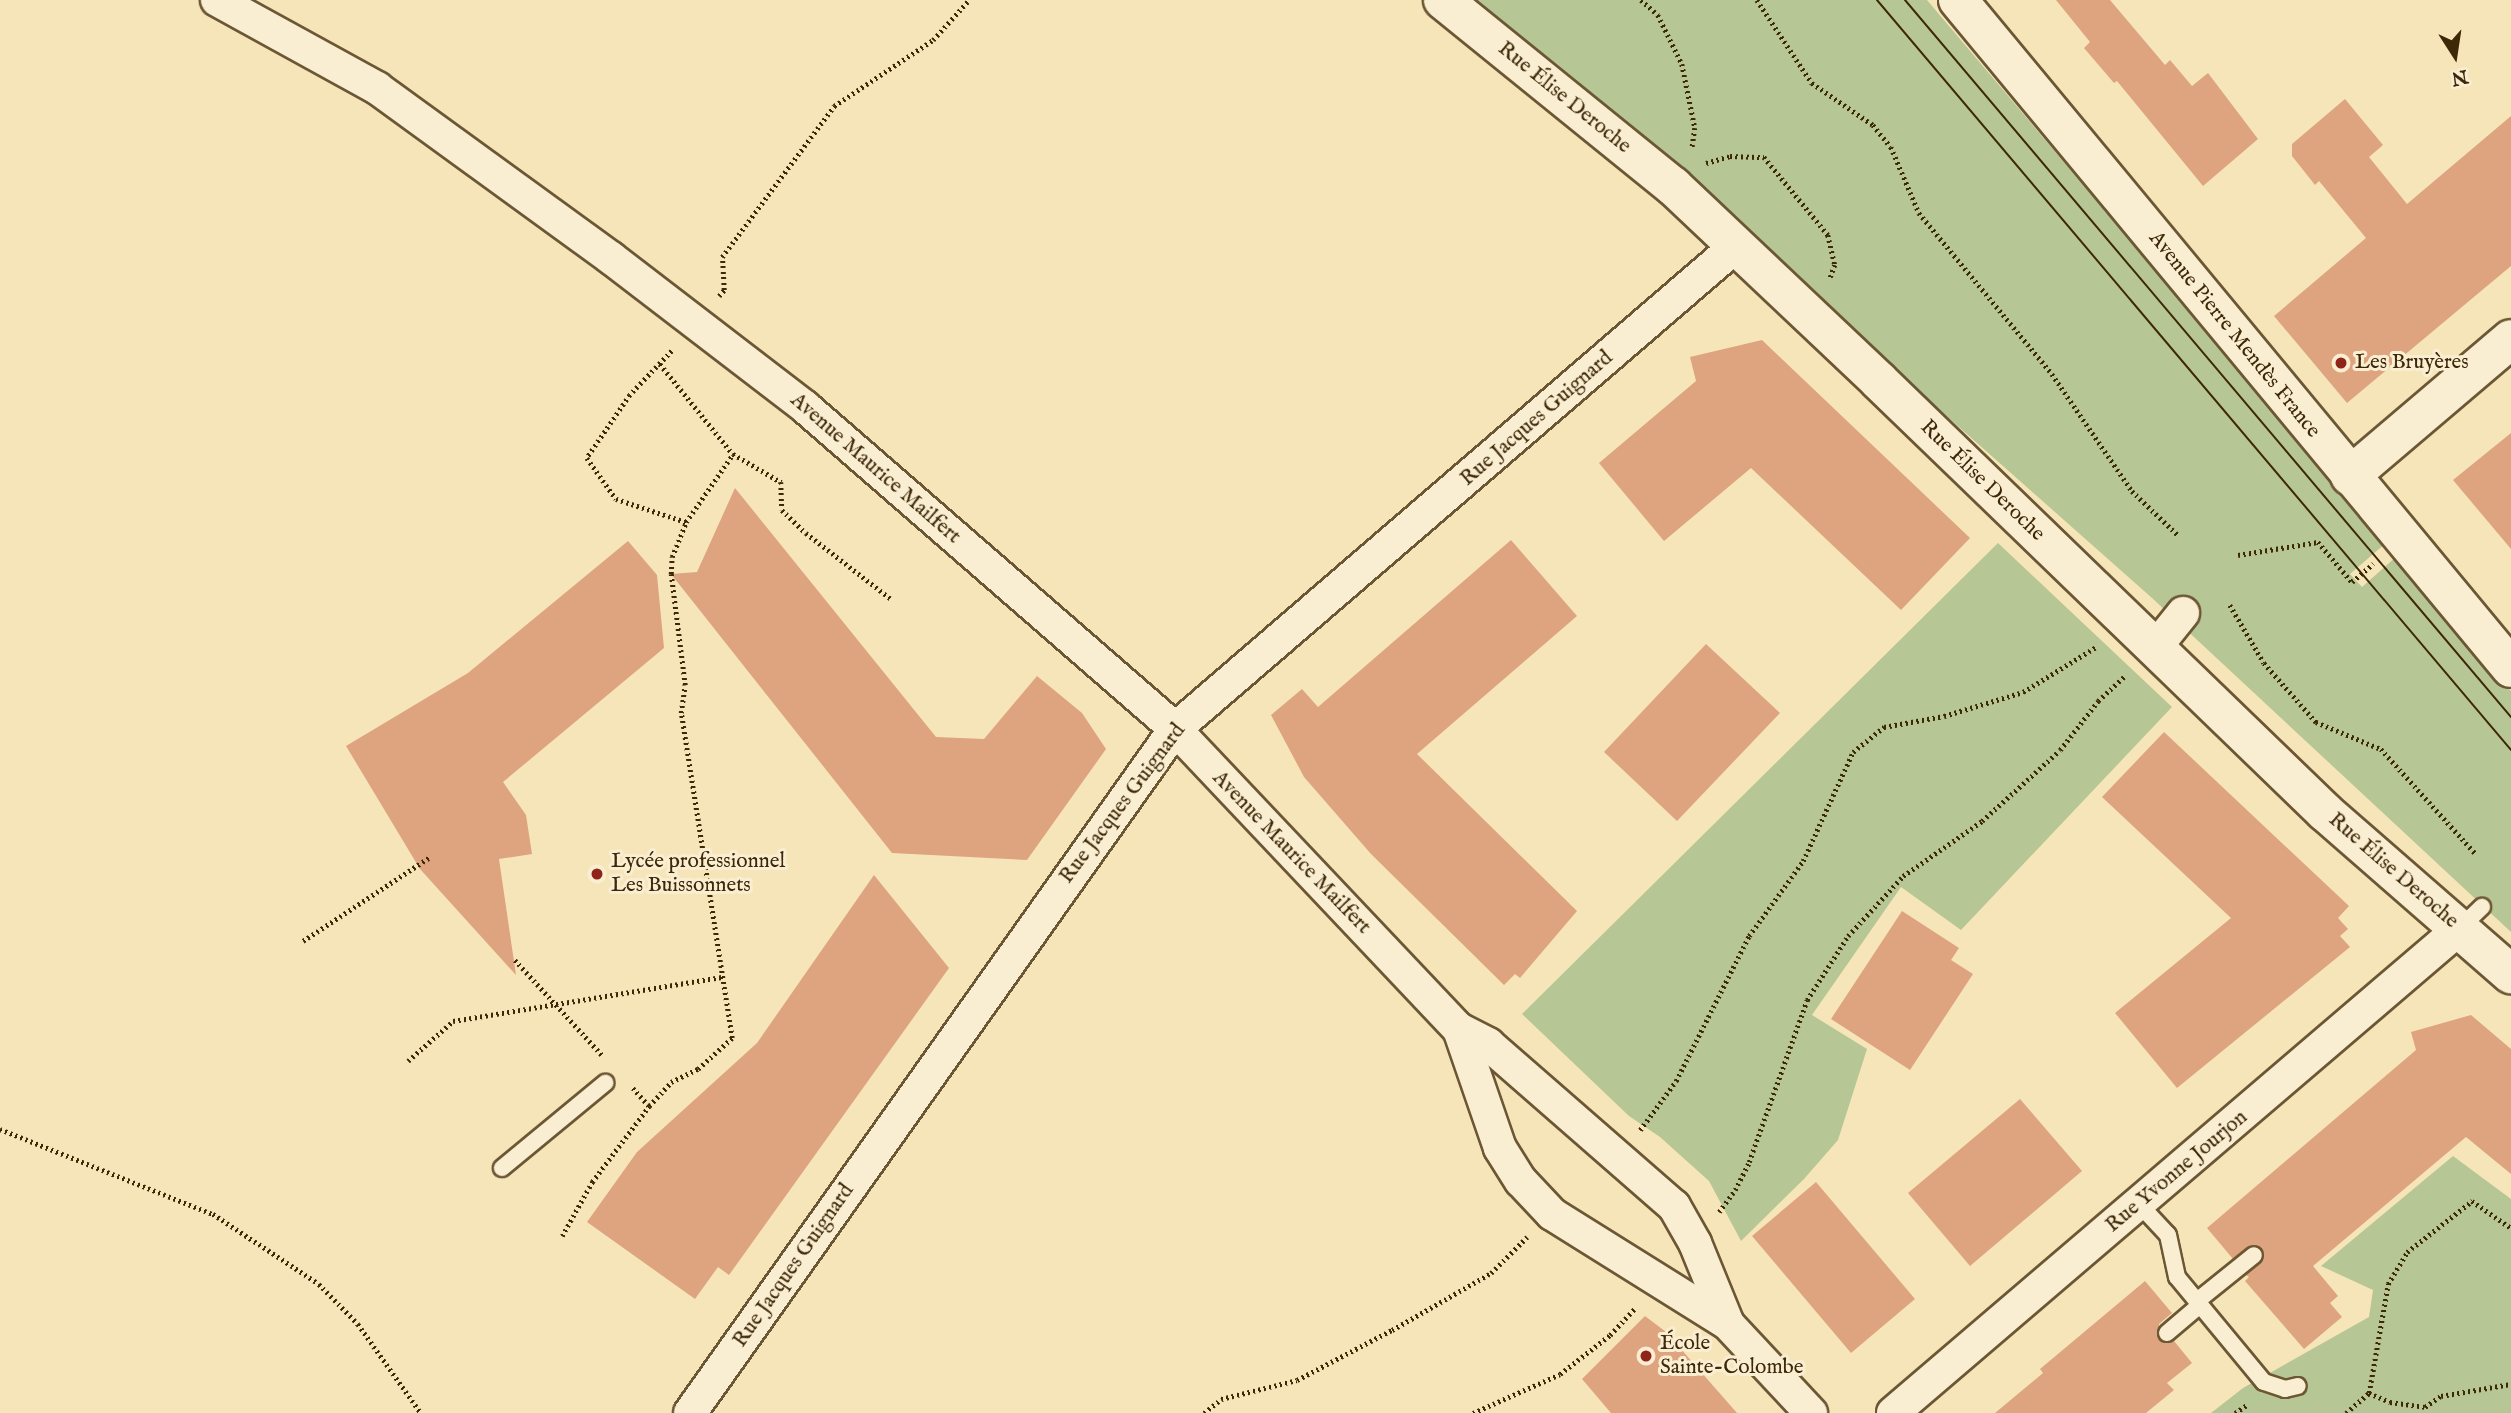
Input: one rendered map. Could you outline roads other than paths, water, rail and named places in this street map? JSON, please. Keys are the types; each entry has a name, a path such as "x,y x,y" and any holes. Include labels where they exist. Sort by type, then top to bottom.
{"main road":[{"name":"Rue Élise Deroche","path":"1443,0 1665,180 2325,813 2471,918 2511,974"},
{"name":"Avenue Pierre Mendès France","path":"1958,0 2511,668"},
{"path":"2350,476 2511,339"}],"street":[{"name":"Avenue Maurice Mailfert","path":"217,0 377,88 611,258 805,407 1175,729 1458,1029 1488,1044 1613,1156 1651,1182 1674,1206 1695,1243 1728,1324"},
{"name":"Rue Jacques Guignard","path":"690,1413 1175,729 1736,246"},
{"path":"2155,648 2183,613"},
{"name":"Rue Yvonne Jourjon","path":"1893,1413 2471,918"},
{"name":"Avenue Maurice Mailfert","path":"1458,1029 1500,1148 1521,1181 1552,1213 1728,1324 1811,1413"}],"lane":[{"path":"502,1168 605,1083"},
{"path":"2139,1203 2168,1235 2177,1277 2264,1382 2285,1389 2298,1386"},
{"path":"2167,1333 2254,1255"}],"tram line":[{"path":"1877,0 2511,750"},
{"path":"1905,0 2511,717"}],"place":[{"name":"Les Bruyères","path":"2341,363"},
{"name":"Lycée professionnel Les Buissonnets","path":"597,874"},
{"name":"École Sainte-Colombe","path":"1646,1356"}]}
